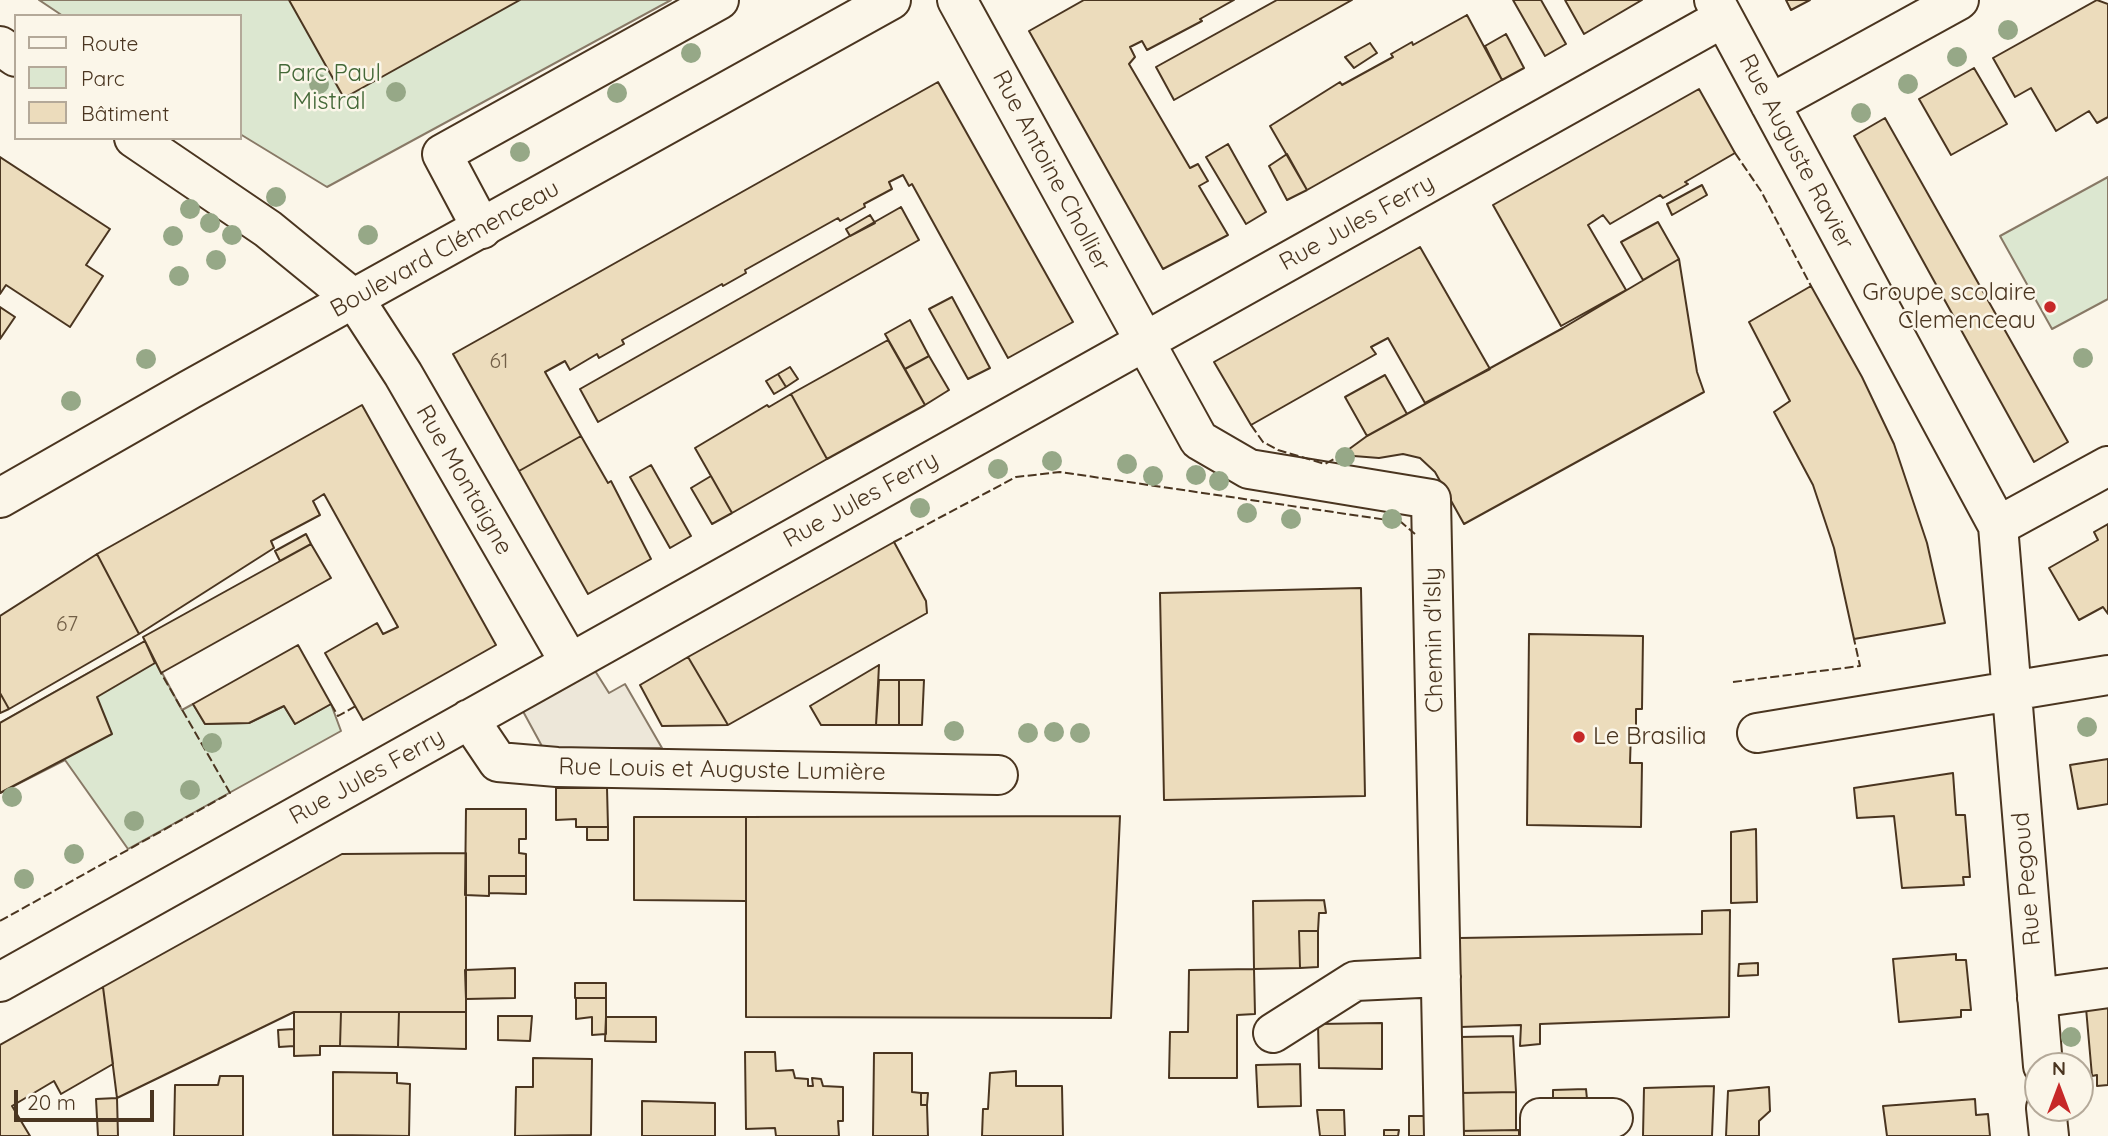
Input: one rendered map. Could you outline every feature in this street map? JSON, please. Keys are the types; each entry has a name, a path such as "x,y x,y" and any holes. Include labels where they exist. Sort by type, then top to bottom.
{"street":[{"path":"482,229 442,153 719,0"},
{"name":"Boulevard Clémenceau","path":"0,498 891,0"},
{"name":"Rue Antoine Chollier","path":"957,0 1144,342"},
{"path":"1770,104 1959,0"},
{"name":"Rue Jules Ferry","path":"0,982 1144,342 1718,9"},
{"name":"Rue Auguste Ravier","path":"1718,9 1998,526 2014,691"},
{"name":"Rue Montaigne","path":"137,140 268,229 355,300 402,374 570,663"},
{"name":"Chemin d'Isly","path":"1144,342 1199,440 1249,469 1431,499 1444,1136"},
{"path":"1998,526 2108,466"},
{"path":"1757,733 2108,676"},
{"name":"Rue Pegoud","path":"2014,691 2042,1052"},
{"name":"Rue Louis et Auguste Lumière","path":"470,719 498,762 557,767 998,775"},
{"path":"1273,1033 1355,981 1441,977"},
{"path":"2037,998 2108,988"},
{"path":"1540,1136 1540,1118 1614,1118"}],"green space":[{"name":"Parc Paul Mistral","path":"39,0 671,0 327,187 242,135 242,14 60,14"},
{"path":"2108,177 2108,299 2052,329 2000,236"},
{"path":"145,641 182,710 193,704 205,724 249,723 284,706 295,724 331,704 341,731 128,849 65,760 0,793 0,723"}],"shaded area":[{"path":"592,666 609,693 625,684 662,748 543,748 519,704"}],"building":[{"path":"289,0 520,0 344,98"},
{"path":"1084,0 1234,0 1200,19 1202,21 1147,50 1142,41 1130,47 1135,57 1129,64 1190,168 1198,164 1208,181 1199,186 1228,235 1163,269 1029,31"},
{"path":"1277,0 1352,0 1174,100 1156,67"},
{"path":"1513,0 1541,0 1566,44 1545,56"},
{"path":"1565,0 1642,0 1584,34"},
{"path":"1786,0 1810,0 1791,10"},
{"path":"2097,0 2108,4 2108,117 2097,123 2089,111 2056,131 2031,88 2015,97 1993,58"},
{"path":"1467,15 1502,80 1307,190 1270,126 1340,82 1342,85 1393,57 1391,54 1412,42 1413,45"},
{"path":"1506,34 1524,68 1502,80 1485,46"},
{"path":"1370,43 1377,53 1354,68 1345,57"},
{"path":"1974,68 2007,124 1951,155 1919,99"},
{"path":"938,82 1073,322 1008,358 912,184 909,186 903,175 889,182 892,189 864,204 865,207 840,221 838,218 745,270 746,273 622,340 624,344 599,358 597,354 570,370 565,361 545,372 581,436 519,471 453,354"},
{"path":"1699,89 1735,153 1685,182 1688,184 1663,198 1660,195 1610,224 1603,215 1588,225 1626,290 1561,326 1493,205"},
{"path":"1885,118 2068,442 2034,462 1854,136"},
{"path":"1228,144 1266,212 1246,224 1206,157"},
{"path":"1287,154 1307,190 1287,200 1269,166"},
{"path":"0,157 110,229 86,265 103,276 70,327 6,285 0,294"},
{"path":"1702,185 1707,195 1672,215 1667,204"},
{"path":"901,207 919,240 598,422 580,389"},
{"path":"870,215 875,223 850,236 846,229"},
{"path":"1658,222 1679,259 1643,280 1621,242"},
{"path":"1420,247 1490,369 1425,403 1388,338 1371,347 1376,354 1251,425 1214,362"},
{"path":"1679,259 1697,372 1704,392 1464,524 1435,472 1420,458 1403,454 1379,458 1341,455 1367,436 1563,328"},
{"path":"1811,286 1862,377 1894,444 1927,543 1945,623 1854,639 1834,548 1813,485 1774,412 1790,401 1749,322"},
{"path":"952,297 990,368 968,379 929,309"},
{"path":"0,307 15,317 0,339"},
{"path":"910,320 929,356 905,369 885,334"},
{"path":"888,340 925,405 827,459 791,394"},
{"path":"929,356 949,390 925,405 905,369"},
{"path":"790,367 798,379 786,387 778,374"},
{"path":"778,374 786,387 774,394 766,381"},
{"path":"1385,375 1407,414 1367,436 1345,397"},
{"path":"791,394 827,459 732,513 695,448 767,405 769,407"},
{"path":"362,405 496,645 363,720 325,653 377,623 383,634 398,627 324,494 313,501 320,515 271,541 274,548 139,634 97,554"},
{"path":"581,436 608,483 611,481 651,559 588,594 519,471"},
{"path":"651,465 691,536 670,548 630,477"},
{"path":"711,476 732,513 712,524 691,488"},
{"path":"2108,524 2108,614 2103,607 2079,620 2049,568 2098,540 2094,532"},
{"path":"306,534 311,544 280,561 275,551"},
{"path":"894,542 926,601 927,613 728,725 688,657"},
{"path":"311,544 331,578 161,673 143,637"},
{"path":"97,554 139,634 9,709 0,693 0,616"},
{"path":"1361,588 1365,796 1164,800 1160,593"},
{"name":"Le Brasilia","path":"1529,634 1643,636 1642,709 1636,709 1636,730 1631,730 1630,763 1642,763 1641,827 1527,825"},
{"path":"145,641 155,663 97,697 112,734 0,793 0,723"},
{"path":"298,645 331,704 295,724 284,706 249,723 205,724 193,704"},
{"path":"688,657 728,725 662,726 640,685"},
{"path":"879,665 876,725 821,725 810,706"},
{"path":"879,680 899,680 899,725 876,725"},
{"path":"899,680 924,680 922,725 899,725"},
{"path":"0,693 9,709 0,713"},
{"path":"2108,759 2108,804 2078,809 2070,765"},
{"path":"1953,773 1956,815 1965,815 1970,877 1963,877 1964,885 1902,888 1894,816 1857,818 1854,788"},
{"path":"556,788 607,788 608,827 576,827 576,819 556,820"},
{"path":"466,809 526,809 526,839 519,839 519,853 526,854 526,876 489,876 489,896 465,895"},
{"path":"1120,816 1111,1018 746,1017 746,817"},
{"path":"634,817 746,817 746,901 634,900"},
{"path":"587,827 608,827 608,840 587,840"},
{"path":"1756,829 1757,902 1731,903 1731,832"},
{"path":"466,853 466,1012 294,1012 117,1098 103,987 342,854"},
{"path":"489,876 526,876 526,894 489,893"},
{"path":"1324,900 1326,913 1319,913 1318,931 1299,931 1300,968 1254,969 1253,901"},
{"path":"1730,910 1729,1017 1540,1024 1540,1044 1520,1046 1521,1025 1460,1027 1459,938 1702,934 1702,911"},
{"path":"1299,931 1318,931 1318,967 1300,968"},
{"path":"1956,954 1956,960 1966,960 1971,1010 1961,1010 1961,1017 1899,1022 1893,959"},
{"path":"1758,963 1758,975 1738,976 1739,964"},
{"path":"515,968 515,998 466,999 465,970"},
{"path":"1254,969 1255,1014 1237,1015 1237,1078 1169,1078 1170,1032 1188,1032 1189,970"},
{"path":"575,983 606,983 606,998 575,998"},
{"path":"103,987 113,1064 61,1094 54,1081 12,1106 30,1136 0,1136 0,1045"},
{"path":"576,998 606,998 606,1034 592,1035 592,1017 576,1019"},
{"path":"2108,1005 2108,1085 2097,1086 2097,1075 2094,1076 2094,1052 2090,1052 2086,1008"},
{"path":"294,1012 341,1012 340,1046 320,1046 320,1055 294,1056"},
{"path":"341,1012 399,1012 398,1047 340,1046"},
{"path":"399,1012 466,1012 466,1049 398,1047"},
{"path":"498,1016 532,1016 530,1041 498,1040"},
{"path":"606,1017 656,1017 656,1042 605,1041"},
{"path":"1382,1023 1382,1069 1319,1068 1318,1024"},
{"path":"294,1029 294,1046 279,1047 278,1030"},
{"path":"1513,1036 1516,1092 1460,1093 1459,1037"},
{"path":"745,1052 775,1052 776,1071 793,1070 795,1078 808,1079 808,1086 813,1086 812,1078 821,1079 823,1086 843,1087 843,1121 838,1121 839,1136 776,1136 775,1128 746,1129"},
{"path":"874,1053 912,1053 912,1092 921,1093 921,1105 927,1105 928,1136 873,1136"},
{"path":"533,1058 592,1059 591,1135 515,1136 516,1087 533,1087"},
{"path":"1300,1064 1301,1106 1258,1107 1256,1065"},
{"path":"1016,1071 1016,1086 1062,1086 1063,1136 982,1136 983,1109 988,1109 990,1073"},
{"path":"333,1072 397,1073 397,1083 410,1084 409,1136 333,1135"},
{"path":"220,1076 243,1076 243,1136 174,1136 175,1085 218,1085"},
{"path":"1714,1086 1712,1136 1643,1136 1644,1088"},
{"path":"1769,1087 1770,1111 1759,1121 1759,1136 1726,1136 1728,1091"},
{"path":"1586,1089 1588,1109 1553,1108 1553,1090"},
{"path":"1516,1092 1516,1130 1459,1131 1460,1093"},
{"path":"921,1093 928,1093 927,1105 921,1105"},
{"path":"117,1098 118,1136 98,1136 96,1099"},
{"path":"1975,1099 1976,1115 1988,1114 1990,1136 1887,1136 1883,1106"},
{"path":"642,1101 715,1103 715,1136 642,1136"},
{"path":"1317,1110 1344,1110 1345,1136 1320,1136"},
{"path":"1409,1116 1429,1116 1429,1136 1409,1136"},
{"path":"1384,1130 1399,1130 1398,1136 1384,1136"},
{"path":"1519,1130 1519,1136 1459,1136 1459,1131"}],"fence":[{"path":"1735,153 1761,191 1811,286"},
{"path":"1251,425 1263,442 1278,450 1325,464 1341,455"},
{"path":"894,542 1016,477 1060,472 1401,522 1415,534"},
{"path":"1733,682 1860,666 1854,639"},
{"path":"0,921 230,793 161,673"},
{"path":"331,704 338,716 356,706"}],"place":[{"name":"Groupe scolaire Clemenceau","path":"2050,307"},
{"name":"Le Brasilia","path":"1579,737"}]}
